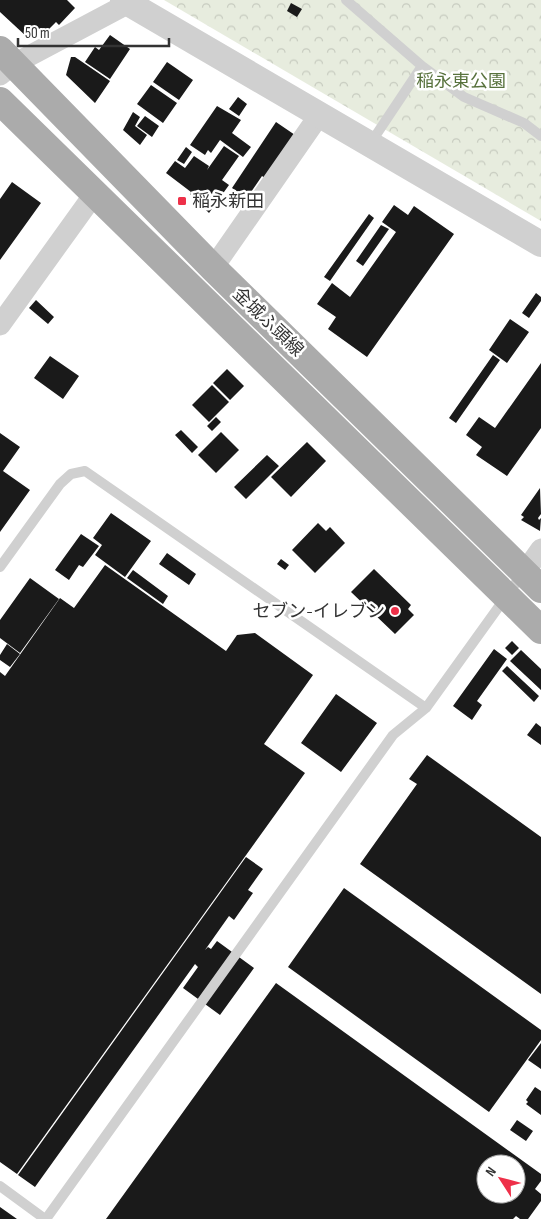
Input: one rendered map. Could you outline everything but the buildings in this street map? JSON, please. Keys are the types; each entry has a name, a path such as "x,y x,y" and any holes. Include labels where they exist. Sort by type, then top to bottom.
{"main road":[{"name":"金城ふ頭線","path":"5,63 532,581"},
{"name":"金城ふ頭線","path":"0,101 541,630"}],"street":[{"path":"5,63 126,2 541,244"},
{"path":"213,268 320,114"},
{"path":"0,325 95,193"},
{"path":"532,581 541,549"}],"lane":[{"path":"346,0 422,66 464,97 524,123 541,136"},
{"path":"370,144 422,66"},
{"path":"0,567 60,484 71,474 85,471 426,708"},
{"path":"0,1186 46,1219 393,735 426,708 507,596 532,581"}],"green space":[{"name":"稲永東公園","path":"164,0 541,0 541,221"}],"place":[{"name":"稲永新田","path":"182,201"},
{"name":"セブン-イレブン","path":"395,611"}]}
